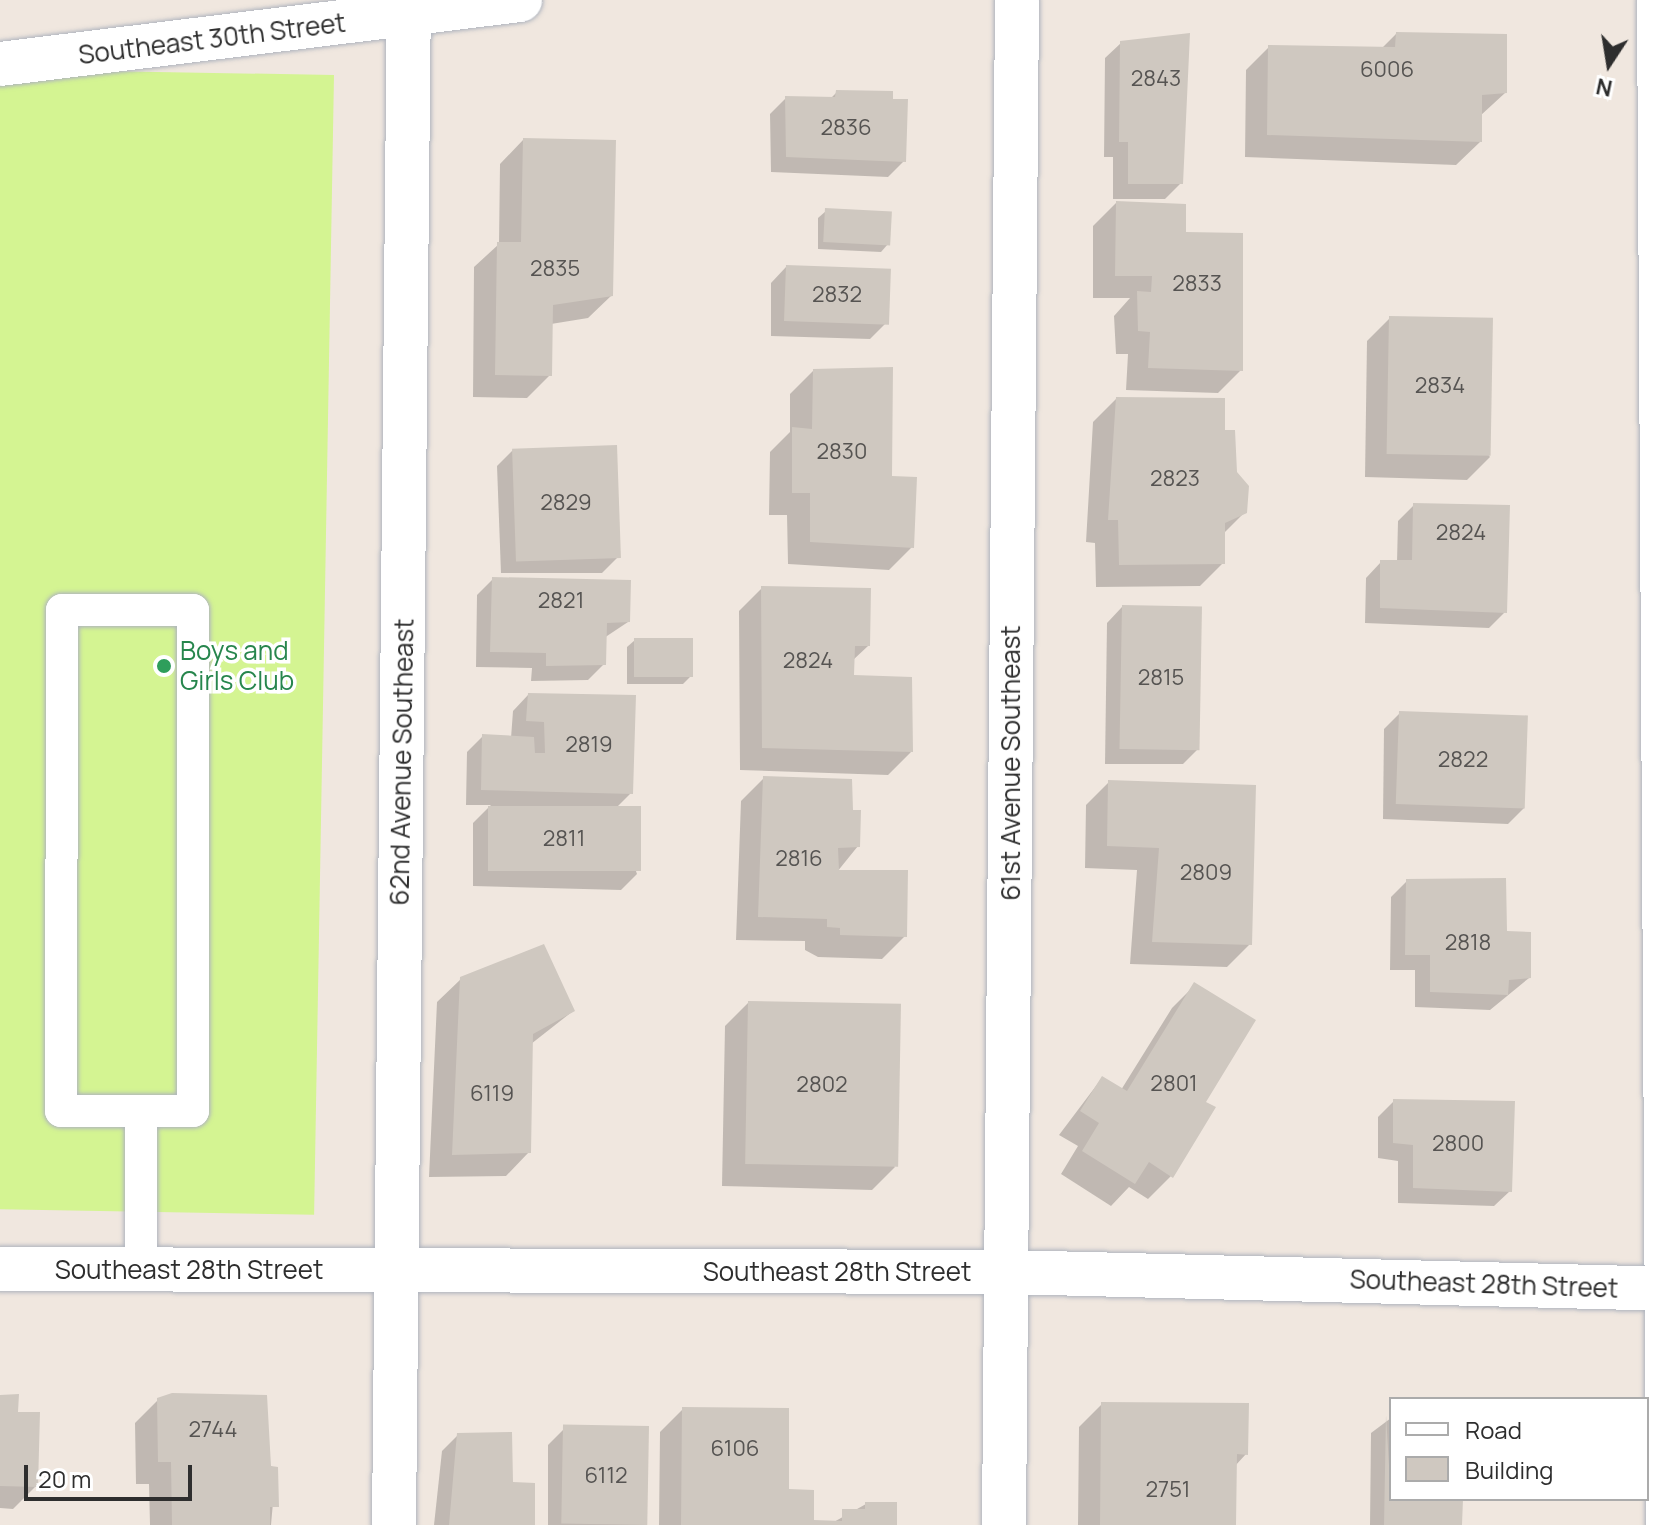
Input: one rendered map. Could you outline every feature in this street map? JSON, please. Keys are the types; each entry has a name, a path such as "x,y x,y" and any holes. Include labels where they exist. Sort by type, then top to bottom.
{"street":[{"name":"Southeast 30th Street","path":"0,64 410,8 520,0"},
{"name":"61st Avenue Southeast","path":"1004,1525 1017,0"},
{"path":"1659,0 1667,236 1668,380 1672,1289 1668,1525"},
{"name":"62nd Avenue Southeast","path":"394,1525 410,8"},
{"name":"Southeast 28th Street","path":"0,1269 1008,1272 1672,1289"}],"lane":[{"path":"62,610 193,610 193,1111 141,1111 61,1111 62,610"},
{"path":"141,1111 141,1270"}],"green space":[{"name":"Boys and Girls Club","path":"0,69 334,75 314,1215 0,1209"}],"building":[{"path":"1396,32 1507,34 1507,93 1482,95 1482,142 1267,135 1268,45 1395,47"},
{"path":"1190,33 1183,184 1128,184 1128,142 1119,142 1120,41"},
{"path":"836,90 893,91 893,99 908,99 906,162 786,157 785,96 835,97"},
{"path":"523,138 616,140 613,296 553,305 552,376 495,375 497,242 521,242"},
{"path":"1116,201 1186,204 1186,232 1243,233 1243,371 1148,368 1150,332 1138,331 1137,291 1151,292 1152,276 1115,276"},
{"path":"825,208 892,212 890,245 823,242"},
{"path":"786,265 891,269 889,325 784,321"},
{"path":"1389,316 1493,318 1491,456 1387,454"},
{"path":"893,367 892,476 917,477 914,548 810,542 810,493 792,493 792,427 812,429 813,369"},
{"path":"1116,397 1225,398 1225,430 1235,430 1237,472 1249,486 1247,513 1225,523 1225,564 1119,565 1118,520 1108,520"},
{"path":"617,445 621,558 516,562 512,449"},
{"path":"1413,503 1510,505 1507,613 1380,608 1380,560 1412,560"},
{"path":"492,577 631,580 630,622 607,623 606,665 546,666 546,653 490,652"},
{"path":"761,586 871,588 870,646 855,646 854,675 912,677 913,752 762,748"},
{"path":"1122,605 1202,606 1199,750 1119,749"},
{"path":"634,638 693,638 693,677 634,677"},
{"path":"528,693 636,695 633,794 481,790 482,734 534,737 535,753 545,753 544,722 526,721"},
{"path":"1399,711 1528,716 1525,808 1396,804"},
{"path":"763,776 852,779 853,810 861,810 860,847 838,848 839,870 908,870 907,937 840,935 840,928 827,927 827,919 758,917"},
{"path":"1108,780 1256,785 1252,945 1152,942 1159,848 1107,846"},
{"path":"488,806 641,806 641,871 488,871"},
{"path":"1506,878 1507,931 1531,932 1531,978 1509,980 1508,995 1430,992 1430,955 1405,955 1406,879"},
{"path":"544,944 575,1011 533,1034 531,1153 452,1155 460,977"},
{"path":"1194,982 1256,1020 1206,1102 1216,1107 1173,1178 1149,1162 1135,1184 1082,1151 1099,1123 1080,1111 1102,1076 1127,1091"},
{"path":"748,1001 901,1004 898,1167 745,1164"},
{"path":"1393,1099 1515,1101 1512,1192 1413,1188 1413,1145 1393,1143"},
{"path":"172,1393 267,1395 271,1466 278,1467 279,1507 270,1507 270,1525 172,1525 171,1462 158,1462 157,1398"},
{"path":"19,1394 18,1412 40,1412 38,1487 0,1486 0,1395"},
{"path":"1101,1402 1249,1403 1248,1455 1237,1454 1236,1525 1100,1525"},
{"path":"682,1407 789,1408 789,1489 814,1490 814,1520 842,1521 842,1509 865,1509 865,1502 897,1502 897,1525 681,1525"},
{"path":"1386,1415 1389,1501 1463,1501 1462,1525 1384,1525"},
{"path":"563,1424 649,1426 647,1525 561,1523"},
{"path":"512,1432 513,1482 535,1483 535,1525 449,1525 457,1433"}],"place":[{"name":"Boys and Girls Club","path":"164,666"}]}
